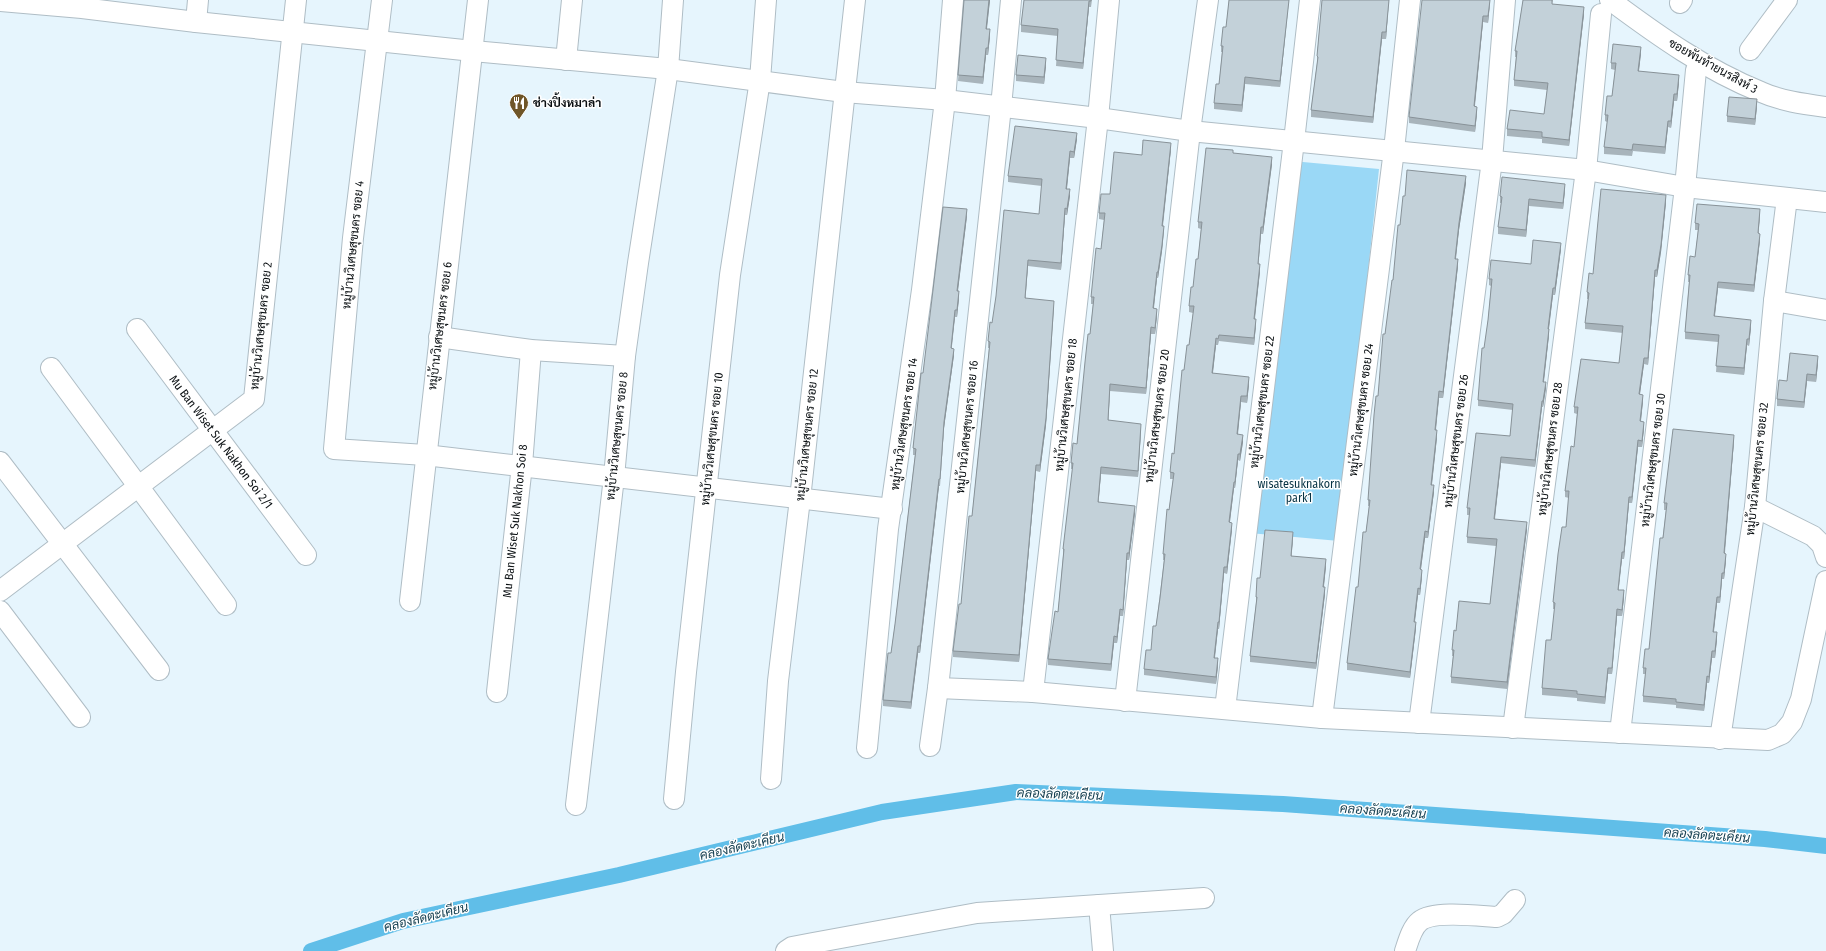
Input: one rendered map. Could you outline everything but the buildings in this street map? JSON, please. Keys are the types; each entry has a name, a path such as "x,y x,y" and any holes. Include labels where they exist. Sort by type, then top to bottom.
{"street":[{"path":"196,22 198,0"},
{"name":"หมู่บ้านวิเศษสุขนคร ซอย 2","path":"0,591 254,399 296,0"},
{"name":"หมู่บ้านวิเศษสุขนคร ซอย 4","path":"382,0 353,238 334,449 425,455"},
{"name":"หมู่บ้านวิเศษสุขนคร ซอย 6","path":"410,601 425,455 478,0"},
{"path":"566,60 572,0"},
{"name":"หมู่บ้านวิเศษสุขนคร ซอย 8","path":"576,805 614,477 625,356 668,69 673,0"},
{"name":"หมู่บ้านวิเศษสุขนคร ซอย 10","path":"674,799 686,672 730,275 760,80 766,0"},
{"name":"หมู่บ้านวิเศษสุขนคร ซอย 12","path":"771,779 778,681 800,499 854,0"},
{"name":"หมู่บ้านวิเศษสุขนคร ซอย 14","path":"867,748 888,529 921,298 945,100 953,0"},
{"name":"หมู่บ้านวิเศษสุขนคร ซอย 16","path":"930,746 938,688 1001,107 1011,0"},
{"name":"หมู่บ้านวิเศษสุขนคร ซอย 18","path":"1033,692 1098,118 1109,0"},
{"name":"หมู่บ้านวิเศษสุขนคร ซอย 20","path":"1124,701 1190,131 1208,0"},
{"name":"หมู่บ้านวิเศษสุขนคร ซอย 22","path":"1225,709 1310,0"},
{"name":"หมู่บ้านวิเศษสุขนคร ซอย 24","path":"1322,718 1394,150 1410,0"},
{"name":"หมู่บ้านวิเศษสุขนคร ซอย 26","path":"1420,723 1492,160 1505,0"},
{"path":"1750,50 1787,0"},
{"path":"0,1 82,8 196,22 473,51 668,69 844,92 945,100 1098,118 1190,131 1586,170 1685,187 1826,202"},
{"name":"ซอยพันท้ายนรสิงห์ 3","path":"1606,7 1658,34 1731,78 1762,93 1826,107"},
{"name":"หมู่บ้านวิเศษสุขนคร ซอย 28","path":"1513,728 1606,7"},
{"name":"หมู่บ้านวิเศษสุขนคร ซอย 30","path":"1620,733 1685,187 1696,70"},
{"name":"หมู่บ้านวิเศษสุขนคร ซอย 32","path":"1720,739 1755,507 1774,301 1787,198"},
{"path":"1774,301 1826,310"},
{"name":"Mu Ban Wiset Suk Nakhon Soi 2/1","path":"137,329 306,555"},
{"path":"439,337 531,350 625,356"},
{"name":"Mu Ban Wiset Suk Nakhon Soi 8","path":"497,692 522,465 531,350"},
{"path":"51,368 226,605"},
{"path":"425,455 522,465 892,509"},
{"path":"0,462 63,543 120,621 159,670"},
{"path":"1755,507 1813,536 1822,545 1826,557"},
{"path":"938,688 1033,692 1322,718 1720,739 1768,740 1782,734 1792,722 1801,699 1826,581"},
{"path":"0,611 80,717"},
{"path":"786,951 806,945 977,913 1204,898"},
{"path":"1405,951 1412,933 1420,921 1430,916 1497,917 1504,914 1515,900"},
{"path":"1099,905 1103,951"}],"green space":[{"name":"wisatesuknakorn park1","path":"1292,161 1379,169 1339,541 1249,533"}],"waterway":[{"name":"คลองลัดตะเคียน","path":"311,951 403,921 619,875 882,812 1016,792 1283,804 1765,839 1826,846"}],"place":[{"name":"ช่างปิ้งหมาล่า","path":"519,120"}]}
